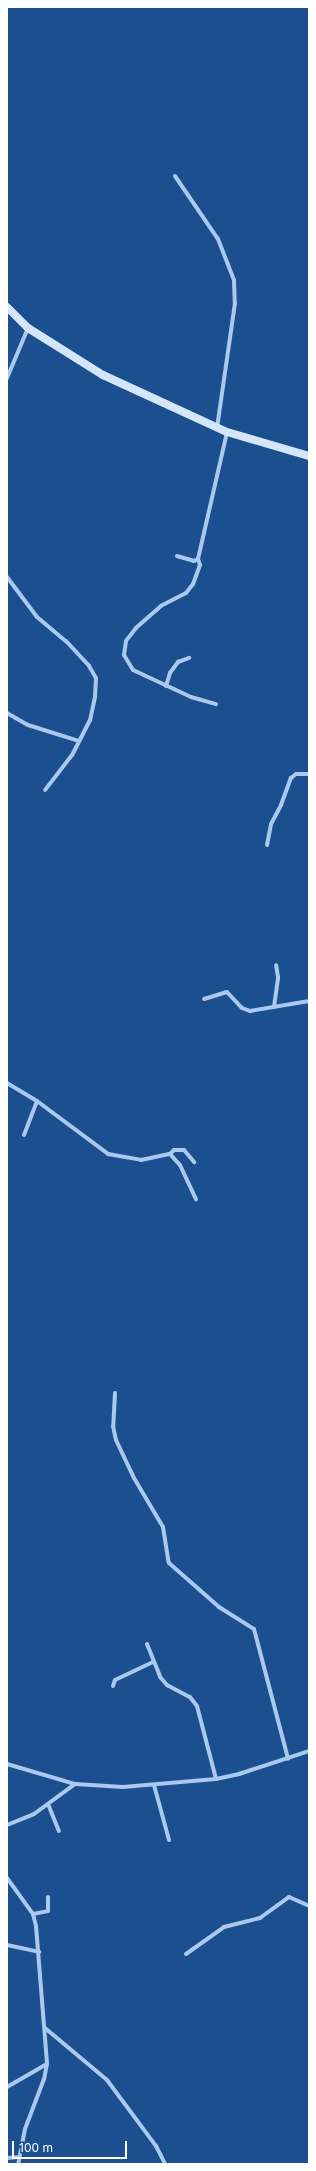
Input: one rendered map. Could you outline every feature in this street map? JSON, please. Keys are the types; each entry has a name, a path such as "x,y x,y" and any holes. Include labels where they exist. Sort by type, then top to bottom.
{"main road":[{"path":"7,307 28,328 103,375 227,432 309,456"}],"street":[{"path":"175,176 218,239 234,280 236,303 217,428"},
{"path":"7,378 28,328"},
{"path":"216,704 166,686 133,670 127,663 124,650 129,636 140,624 161,606 186,593 194,584 200,565 198,559 227,432"},
{"path":"178,556 194,561 198,559"},
{"path":"7,577 37,617 66,641 89,666 96,678 93,709 79,741 45,790"},
{"path":"166,686 170,673 178,662 189,658"},
{"path":"7,713 28,725 79,741"},
{"path":"267,845 271,824 281,805 291,778 296,774 309,774"},
{"path":"274,1007 278,977 276,965"},
{"path":"204,999 227,992 246,1010 309,1001"},
{"path":"7,1083 37,1101 108,1154 141,1160 170,1154 174,1150 184,1150 194,1162"},
{"path":"24,1135 37,1101"},
{"path":"170,1154 180,1165 196,1200"},
{"path":"116,1393 113,1426 116,1440 134,1478 163,1527 169,1564 219,1607 254,1629 288,1759"},
{"path":"147,1644 153,1662 167,1685 194,1700 216,1779"},
{"path":"113,1686 115,1680 153,1662"},
{"path":"7,1764 75,1784 123,1787 154,1786 216,1779 288,1759 309,1751"},
{"path":"7,1825 24,1818 48,1804 75,1784"},
{"path":"154,1786 169,1840"},
{"path":"48,1804 58,1831"},
{"path":"7,1878 33,1914 39,1952 47,2064 44,2079 25,2129 18,2164"},
{"path":"33,1914 48,1911 48,1897"},
{"path":"186,1954 224,1927 260,1918 289,1897 309,1906"},
{"path":"7,1945 39,1952"},
{"path":"45,2028 107,2080 156,2146 165,2164"},
{"path":"7,2087 47,2064"},
{"path":"7,2158 19,2157"}]}
